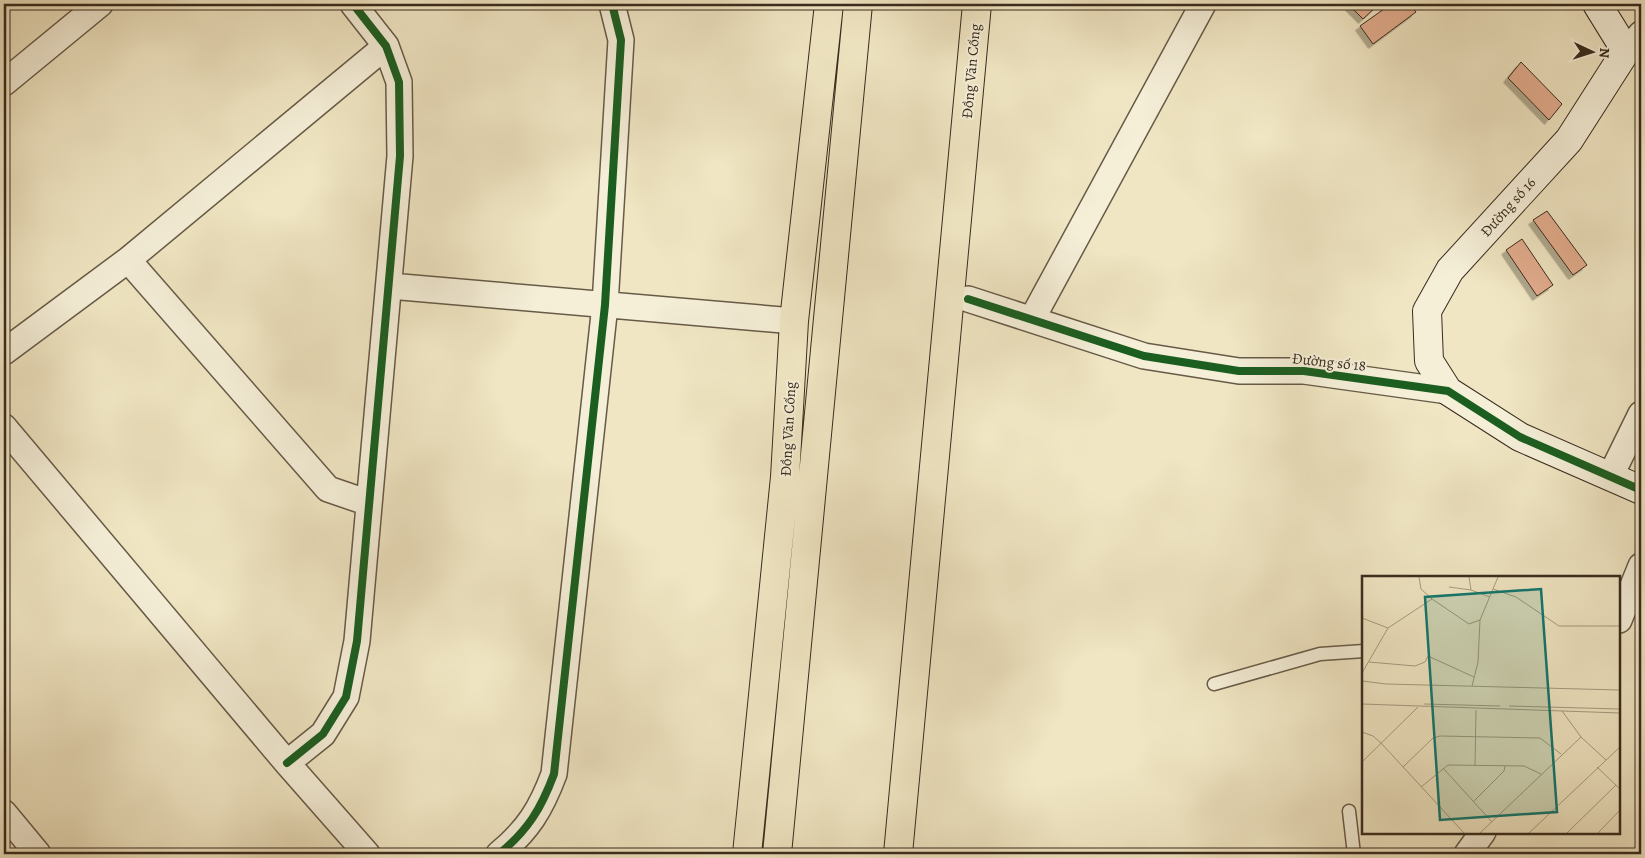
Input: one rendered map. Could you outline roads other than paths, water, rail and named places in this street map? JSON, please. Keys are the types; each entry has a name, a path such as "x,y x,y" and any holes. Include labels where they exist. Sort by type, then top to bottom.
{"main road":[{"name":"Đồng Văn Cống","path":"747,854 785,477 794,321 829,4"},
{"name":"Đồng Văn Cống","path":"777,854 858,4"},
{"name":"Đồng Văn Cống","path":"898,854 977,4"},
{"name":"Đồng Văn Cống","path":"916,854 994,4"}],"street":[{"path":"4,83 100,4"},
{"path":"287,764 323,734 346,697 357,641 390,286 400,156 399,82 386,46 353,4"},
{"path":"498,854 516,840 542,805 554,774 604,305 621,40 612,4"},
{"path":"1032,319 1203,4"},
{"path":"1597,4 1634,43"},
{"name":"Đường số 16","path":"1448,391 1429,360 1428,311 1450,270 1569,140 1634,43"},
{"path":"4,352 128,260 386,46"},
{"path":"128,260 328,489 370,503"},
{"path":"390,286 794,321"},
{"name":"Đường số 18","path":"968,299 1144,356 1239,371 1304,371 1448,391 1520,437 1611,475 1641,490"},
{"path":"1611,475 1641,414"},
{"path":"4,427 287,764 367,854"},
{"path":"1620,618 1641,566"},
{"path":"4,813 38,854"},
{"path":"1467,854 1482,833"}],"lane":[{"path":"1214,684 1320,654 1362,651"},
{"path":"1349,811 1354,854"}]}
